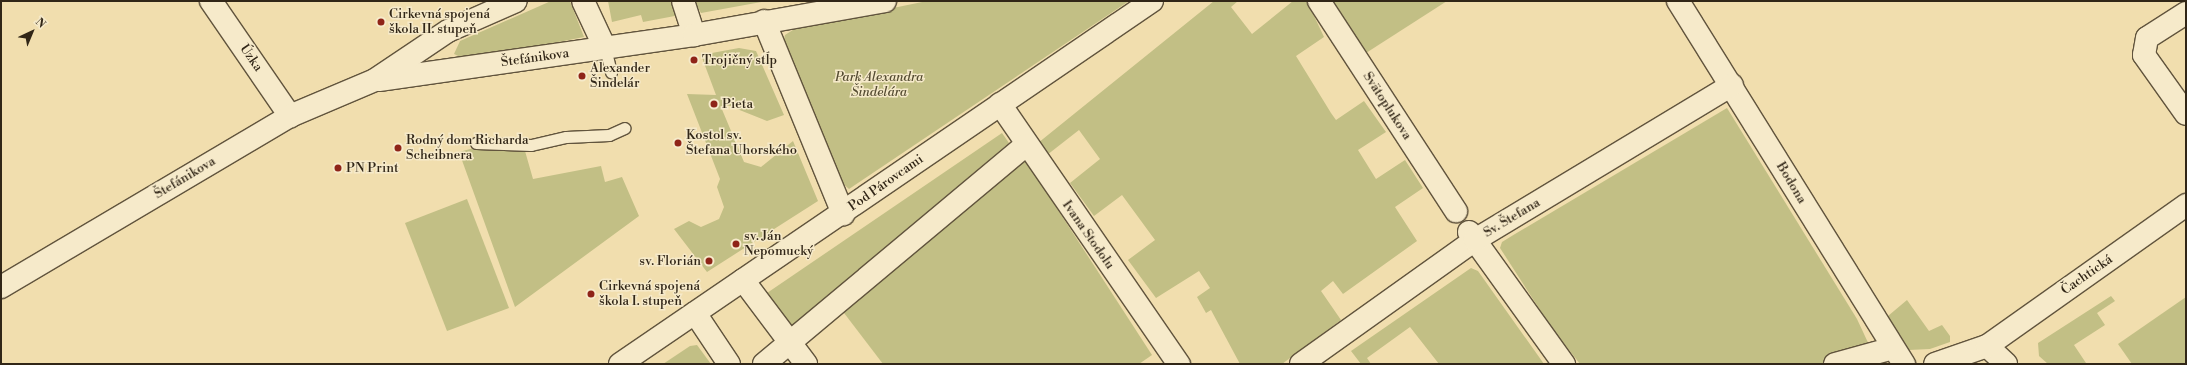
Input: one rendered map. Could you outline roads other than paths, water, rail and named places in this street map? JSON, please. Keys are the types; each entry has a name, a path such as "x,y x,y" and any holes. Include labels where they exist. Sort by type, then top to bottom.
{"street":[{"name":"Úzka","path":"211,1 290,116"},
{"name":"Štefánikova","path":"1,287 290,116 375,80 448,31 516,1"},
{"path":"583,1 605,48"},
{"path":"683,1 694,35"},
{"name":"Štefánikova","path":"375,80 694,35 764,21 810,8 885,1"},
{"name":"Pod Párovcami","path":"620,364 843,214 1000,104 1152,1"},
{"name":"Svätoplukova","path":"1319,1 1456,212"},
{"name":"Bodona","path":"1678,1 1898,356"},
{"path":"2186,13 2147,38 2144,55 2186,114"},
{"path":"764,21 843,214"},
{"name":"Sv. Štefana","path":"1301,364 1472,236 1732,86"},
{"name":"Ivana Stodolu","path":"1000,104 1026,145 1179,364"},
{"path":"764,364 1026,145"},
{"name":"Čachtická","path":"1935,364 1987,346 2186,205"},
{"path":"1472,236 1564,364"},
{"path":"743,280 806,364"},
{"path":"695,313 729,364"},
{"path":"1987,346 2006,364"},
{"path":"1834,364 1898,356"}],"lane":[{"path":"605,48 611,72"},
{"path":"476,143 531,145 566,137 609,135 625,128"}],"place":[{"name":"Cirkevná spojená škola II. stupeň","path":"381,22"},
{"name":"Trojičný stĺp","path":"694,60"},
{"name":"Alexander Šindelár","path":"582,76"},
{"name":"Pieta","path":"714,104"},
{"name":"Kostol sv. Štefana Uhorského","path":"678,143"},
{"name":"Rodný dom Richarda Scheibnera","path":"398,148"},
{"name":"PN Print","path":"338,168"},
{"name":"sv. Ján Nepomucký","path":"736,244"},
{"name":"sv. Florián","path":"709,261"},
{"name":"Cirkevná spojená škola I. stupeň","path":"591,294"}],"park label":[{"name":"Park Alexandra Šindelára","path":"879,86"}]}
